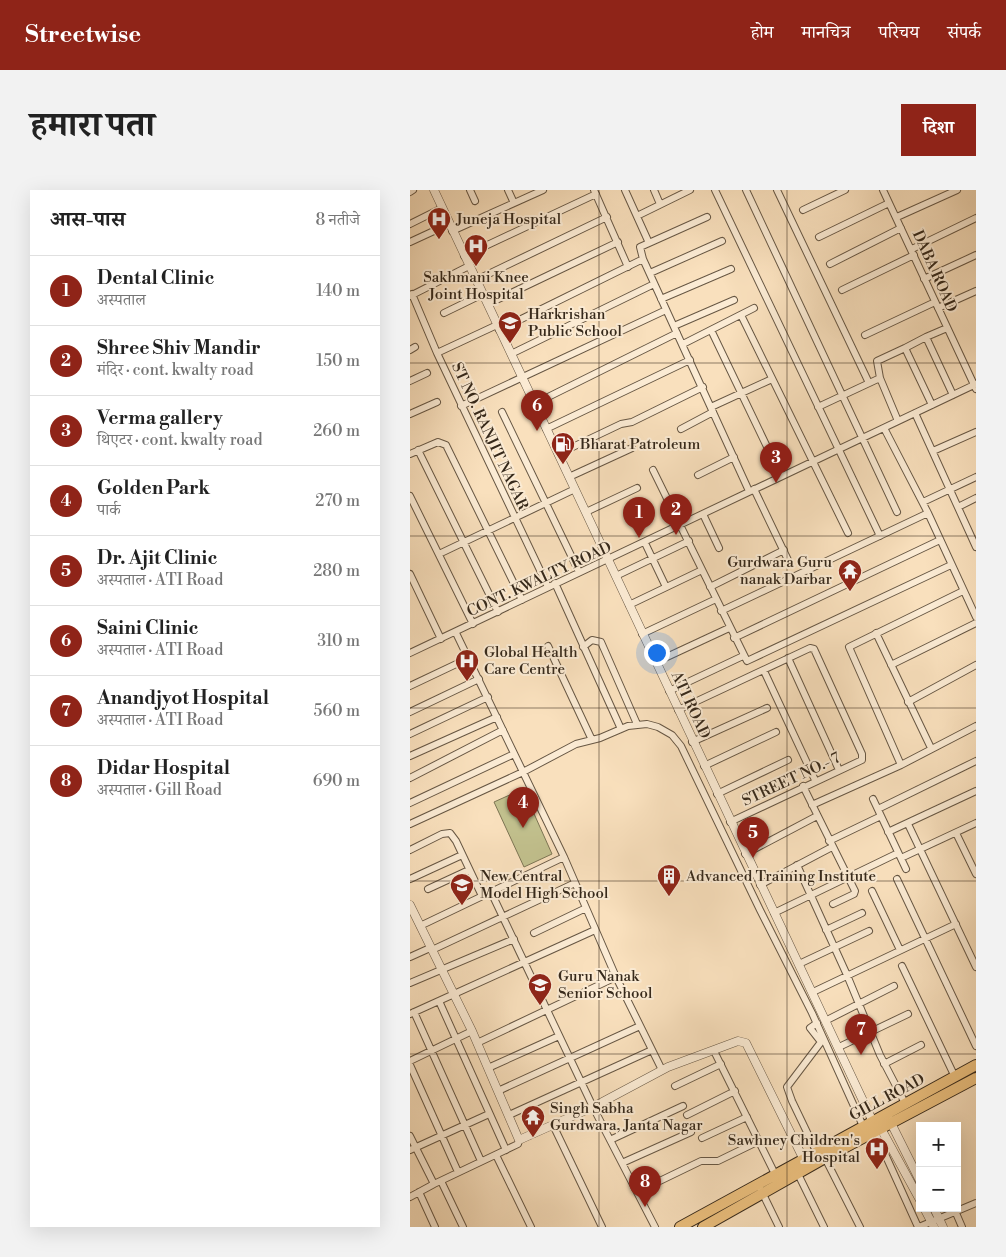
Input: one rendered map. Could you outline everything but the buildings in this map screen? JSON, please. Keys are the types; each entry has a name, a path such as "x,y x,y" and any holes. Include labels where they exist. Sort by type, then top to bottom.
{"main road":[{"name":"GILL ROAD","path":"889,1120 906,1105 976,1065"},
{"name":"GILL ROAD","path":"707,1226 760,1189 775,1174 803,1158 889,1120 976,1078"},
{"name":"GILL ROAD","path":"680,1227 760,1189 798,1174 874,1126"}],"street":[{"name":"ATI ROAD","path":"434,190 692,742 839,1047 874,1126 916,1194"},
{"path":"470,190 475,202"},
{"path":"508,190 514,203"},
{"path":"410,242 514,203 541,190"},
{"path":"625,190 649,243"},
{"path":"654,190 660,204"},
{"path":"715,190 880,536"},
{"path":"746,190 897,512"},
{"path":"776,190 869,383"},
{"path":"803,210 846,190"},
{"name":"DABA ROAD","path":"883,190 975,386"},
{"path":"896,217 957,190"},
{"path":"637,216 687,191"},
{"path":"464,256 595,192 628,267"},
{"path":"819,237 890,203"},
{"path":"410,224 442,208"},
{"path":"476,280 606,217"},
{"path":"707,217 640,248 654,284 734,457 788,560"},
{"path":"842,290 976,218"},
{"path":"830,264 901,228"},
{"path":"650,273 722,241"},
{"path":"488,304 618,242"},
{"path":"924,279 976,255"},
{"path":"437,353 498,327 643,259"},
{"path":"411,295 469,266"},
{"path":"661,299 731,268"},
{"path":"511,354 654,284"},
{"path":"865,335 976,291"},
{"path":"444,312 483,294"},
{"name":"ST NO. RANJIT NAGAR","path":"411,295 461,406 548,587"},
{"path":"674,326 734,300"},
{"path":"683,344 754,308"},
{"path":"461,406 666,310"},
{"path":"741,315 811,462 848,533"},
{"path":"898,421 880,378 877,360 947,328"},
{"path":"711,330 781,476"},
{"path":"534,404 677,333"},
{"path":"926,338 953,395"},
{"path":"905,348 932,405"},
{"path":"546,429 690,360"},
{"path":"410,381 427,373"},
{"path":"818,407 880,378"},
{"path":"681,429 741,393 772,379"},
{"name":"CONT. KWALTY ROAD","path":"410,653 555,583 645,543 863,437 975,386"},
{"path":"558,454 621,424 634,421 702,387"},
{"path":"410,414 437,402"},
{"path":"502,412 544,504 579,572"},
{"path":"915,413 974,538 976,547"},
{"path":"884,428 923,502 976,617"},
{"path":"933,451 976,432"},
{"path":"410,454 438,442 446,445 522,600"},
{"path":"569,477 632,448"},
{"path":"418,450 498,612"},
{"path":"698,475 734,457"},
{"path":"653,470 746,661 751,661 951,565"},
{"path":"923,502 976,477"},
{"path":"586,512 637,488"},
{"path":"439,554 575,489"},
{"path":"410,496 473,624"},
{"path":"958,506 976,498"},
{"path":"721,611 928,513"},
{"path":"703,514 719,548"},
{"path":"734,638 940,540"},
{"path":"616,576 689,542"},
{"path":"645,543 666,587"},
{"path":"710,587 784,550"},
{"path":"629,605 702,570"},
{"path":"410,574 440,639"},
{"path":"555,583 620,729"},
{"path":"901,765 849,650 850,646 963,591"},
{"path":"642,634 716,599"},
{"path":"891,665 976,623"},
{"path":"656,662 729,628"},
{"path":"456,632 564,857 616,977 662,1070"},
{"path":"876,633 931,748"},
{"path":"583,647 592,640 601,642 637,724"},
{"path":"548,646 592,740"},
{"name":"STREET NO.- 7","path":"730,822 803,786 862,760 862,754 812,647 788,658"},
{"path":"669,691 743,656"},
{"path":"410,686 469,658"},
{"path":"678,710 788,658 839,770"},
{"path":"908,702 976,665"},
{"path":"764,671 816,780"},
{"path":"410,712 479,679"},
{"path":"410,734 488,697"},
{"path":"692,742 767,708"},
{"path":"410,756 497,717"},
{"path":"410,824 523,772 576,744 620,729 637,724 647,724 658,728 678,741 817,1023 874,1126 918,1227 935,1222 976,1204"},
{"path":"812,805 901,765 976,726"},
{"path":"410,778 503,730"},
{"path":"704,766 776,732"},
{"path":"410,802 514,754"},
{"path":"717,794 788,760"},
{"path":"829,841 976,761"},
{"path":"803,786 855,892 832,904"},
{"path":"888,832 976,791"},
{"path":"873,799 906,869"},
{"path":"745,854 817,816"},
{"path":"774,913 848,877 899,855 920,849 976,823"},
{"path":"908,824 976,967"},
{"path":"410,850 447,832 453,835 482,896"},
{"path":"956,832 976,874"},
{"path":"760,885 832,848"},
{"path":"410,879 462,855"},
{"path":"420,926 564,857"},
{"path":"797,865 847,975 884,1064 906,1105"},
{"path":"428,889 469,870"},
{"path":"897,879 976,1046"},
{"path":"410,957 503,918 575,883"},
{"path":"872,891 900,950"},
{"path":"491,892 593,1107 655,1227"},
{"path":"534,933 586,908"},
{"path":"411,910 452,995 472,1031 519,1140"},
{"path":"826,930 862,913"},
{"path":"813,992 956,924"},
{"path":"481,1161 432,1051 411,1014 595,930"},
{"path":"799,964 869,931"},
{"path":"410,983 514,939"},
{"path":"902,966 955,1077"},
{"path":"477,1043 616,977"},
{"path":"826,1020 894,986"},
{"path":"439,1001 506,1150"},
{"path":"839,1047 908,1014"},
{"path":"816,1151 787,1087 821,1042 810,1028 817,1023"},
{"path":"498,1091 640,1026"},
{"path":"458,1172 410,1063 472,1031"},
{"path":"488,1068 559,1036"},
{"path":"410,1196 518,1144 519,1140 593,1107 662,1070 738,1041 746,1043 803,1158"},
{"path":"884,1064 921,1045"},
{"path":"508,1115 652,1050"},
{"path":"714,1051 775,1174"},
{"path":"674,1086 721,1064"},
{"path":"686,1115 734,1091"},
{"path":"610,1140 682,1106"},
{"path":"413,1149 489,1114"},
{"path":"702,1138 747,1117"},
{"path":"889,1120 916,1172"},
{"path":"553,1125 602,1227"},
{"path":"622,1163 691,1132"},
{"path":"410,1136 413,1149 434,1184"},
{"path":"637,1192 701,1161 718,1161 759,1141"},
{"path":"496,1155 531,1227"},
{"path":"825,1158 860,1227"},
{"path":"798,1174 824,1227"},
{"path":"441,1181 463,1227"},
{"path":"760,1189 779,1227"},
{"path":"419,1192 435,1227"},
{"path":"927,1212 935,1222 943,1227"},
{"path":"956,1213 962,1227"}],"shaded area":[{"path":"523,789 552,854 524,867 494,802"}],"place":[{"name":"Juneja Hospital","path":"439,240"},
{"name":"Sakhmani Knee Joint Hospital","path":"476,267"},
{"name":"Harkrishan Public School","path":"510,344"},
{"name":"Saini Clinic","path":"537,431"},
{"name":"Bharat Patroleum","path":"563,465"},
{"name":"Verma gallery","path":"776,483"},
{"name":"Shree Shiv Mandir","path":"676,535"},
{"name":"Dental Clinic","path":"639,538"},
{"name":"Gurdwara Guru nanak Darbar","path":"850,592"},
{"name":"Global Health Care Centre","path":"467,682"},
{"name":"Golden Park","path":"523,828"},
{"name":"Dr. Ajit Clinic","path":"753,858"},
{"name":"Advanced Training Institute","path":"669,897"},
{"name":"New Central Model High School","path":"462,906"},
{"name":"Guru Nanak Senior School","path":"540,1006"},
{"name":"Anandjyot Hospital","path":"861,1055"},
{"name":"Singh Sabha Gurdwara, Janta Nagar","path":"533,1138"},
{"name":"Sawhney Children's Hospital","path":"877,1170"},
{"name":"Didar Hospital","path":"645,1207"}]}
